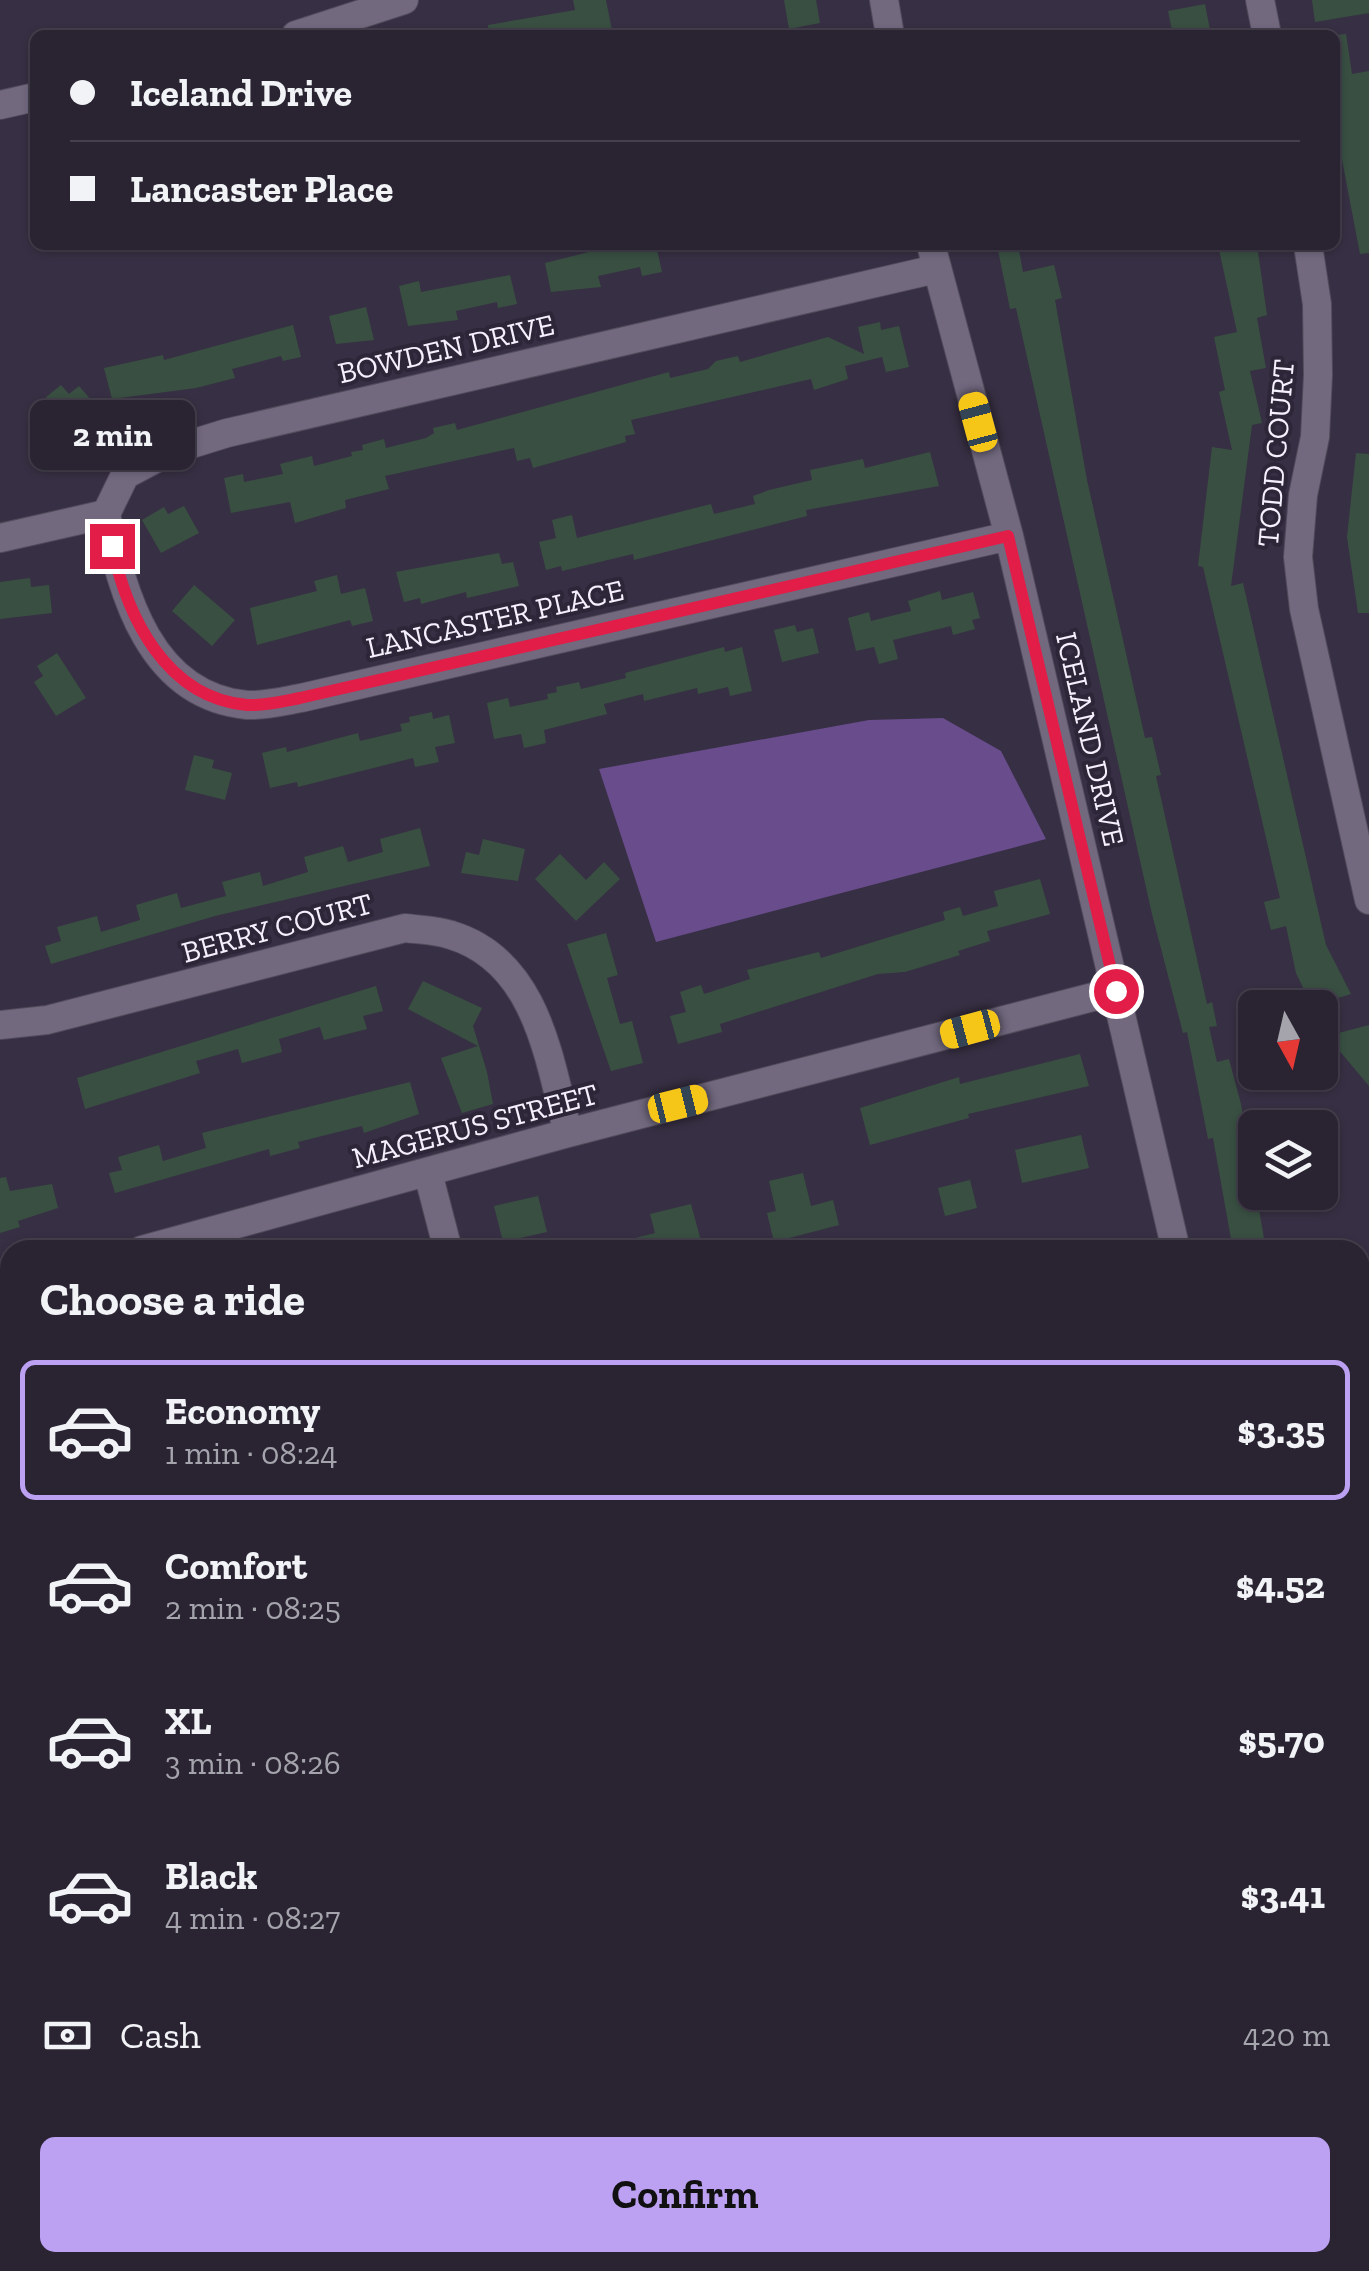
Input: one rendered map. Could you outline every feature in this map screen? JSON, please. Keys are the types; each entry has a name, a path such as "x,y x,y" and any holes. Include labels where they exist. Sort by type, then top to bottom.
{"street":[{"path":"311,30 404,0"},
{"path":"884,0 889,30"},
{"path":"1260,0 1266,30"},
{"path":"0,105 30,98"},
{"name":"TODD COURT","path":"1309,250 1317,304 1318,375 1315,437 1303,496 1298,557 1304,609 1369,900"},
{"name":"BOWDEN DRIVE","path":"106,514 125,475 172,450 226,433 934,257"},
{"name":"ICELAND DRIVE","path":"934,257 1008,536 1174,1240"},
{"path":"0,538 106,514"},
{"name":"LANCASTER PLACE","path":"106,514 119,578 131,608 169,669 204,696 249,705 300,698 1008,536"},
{"name":"BERRY COURT","path":"0,1024 47,1020 405,928 452,935 491,955 523,988 543,1034 568,1132"},
{"name":"MAGERUS STREET","path":"179,1240 568,1132 1116,991"},
{"path":"428,1173 445,1240"}],"shaded area":[{"path":"943,718 1001,751 1046,839 656,942 599,769 869,720"}],"building":[{"path":"573,0 606,0 612,30 488,30 488,25 575,10"},
{"path":"784,0 816,0 820,23 789,29"},
{"path":"1312,0 1369,0 1369,13 1315,22"},
{"path":"1205,4 1210,30 1172,30 1168,11"},
{"path":"1346,34 1352,74 1369,71 1369,253 1360,254 1340,149 1340,35"},
{"path":"597,250 657,250 662,272 642,276 640,267 598,276 601,287 551,292 545,263"},
{"path":"998,250 1019,250 1023,272 1054,265 1062,298 1055,300 1087,480 1145,738 1152,737 1161,775 1156,776 1207,1004 1212,1002 1217,1026 1209,1027 1217,1062 1229,1059 1241,1104 1238,1210 1259,1210 1264,1240 1231,1240 1213,1138 1208,1139 1187,1032 1183,1033 1152,914 1016,308 1010,309"},
{"path":"1219,250 1258,250 1267,315 1257,318 1266,368 1250,371 1262,423 1252,425 1231,586 1243,583 1326,945 1351,994 1338,998 1338,990 1304,990 1296,973 1286,926 1271,930 1264,902 1280,898 1203,567 1198,566 1212,447 1232,450 1219,392 1225,390 1214,337 1237,332"},
{"path":"510,275 517,304 498,308 497,302 456,311 458,320 408,326 399,286 419,281 421,292"},
{"path":"366,307 374,340 336,344 329,316"},
{"path":"880,322 881,330 899,326 909,367 886,372 882,357 845,366 848,379 814,390 811,379 631,420 635,434 625,436 626,442 533,468 530,458 517,461 514,448 385,476 389,489 345,500 346,508 295,523 290,502 231,513 224,478 243,474 244,482 283,474 280,464 312,456 314,466 352,456 351,452 363,450 362,445 384,439 386,448 426,438 434,433 433,428 455,423 457,430 669,372 670,378 708,369 716,361 738,356 740,362 828,337 864,354 858,327"},
{"path":"293,325 301,357 283,361 281,356 232,369 235,378 196,388 112,399 104,368 163,355 164,360"},
{"path":"61,385 69,394 79,386 98,408 90,415 93,418 59,442 39,419 54,407 46,397"},
{"path":"930,452 939,486 806,510 807,516 634,560 633,554 562,571 561,566 546,570 539,542 556,538 552,520 572,515 577,538 711,504 714,514 755,504 753,496 769,490 812,480 810,470 863,459 865,468"},
{"path":"1356,453 1369,454 1369,613 1358,613 1347,537"},
{"path":"184,506 199,533 161,553 142,520 164,507 168,514"},
{"path":"499,553 502,564 513,562 519,586 467,598 466,592 421,604 420,598 404,602 396,572"},
{"path":"337,575 341,594 365,588 373,621 352,626 350,620 257,645 250,608 317,591 314,581"},
{"path":"30,578 31,587 49,585 52,613 0,619 0,582"},
{"path":"194,585 235,620 212,646 172,611"},
{"path":"940,591 942,600 973,592 980,618 972,620 975,629 953,635 951,626 893,640 898,659 879,664 874,647 856,651 848,618 869,612 871,621 911,611 908,601"},
{"path":"795,625 797,632 813,628 819,653 782,662 774,630"},
{"path":"724,647 725,652 742,647 752,691 730,696 728,687 698,694 697,688 644,701 643,694 604,704 607,714 544,730 546,743 524,748 521,734 494,739 487,703 508,698 510,707 548,699 547,694 557,692 556,687 579,682 581,689"},
{"path":"57,653 86,698 56,716 34,682 43,676 37,666"},
{"path":"432,712 433,719 449,715 455,743 435,747 439,762 415,767 413,758 298,787 297,782 270,788 262,753 286,747 287,752 358,733 360,741 402,731 400,724 410,722 409,717"},
{"path":"194,755 214,760 212,768 232,773 225,800 185,790"},
{"path":"420,828 430,866 215,916 51,964 45,946 61,941 57,927 97,916 101,932 140,920 136,905 177,893 181,908 226,896 222,882 260,872 263,886 308,872 304,857 343,846 348,862 383,852 380,839"},
{"path":"483,839 525,849 518,881 461,873 466,852 479,855"},
{"path":"560,854 586,880 604,862 620,879 576,921 535,879"},
{"path":"1040,879 1050,914 987,931 990,941 958,951 960,955 905,972 878,974 720,1024 722,1032 678,1044 670,1016 686,1012 680,992 701,985 704,994 750,979 747,970 819,952 821,958 945,920 943,912 960,907 963,916 998,906 994,891"},
{"path":"606,933 618,975 607,978 620,1024 632,1021 643,1063 611,1071 567,944"},
{"path":"423,981 482,1008 473,1026 493,1104 462,1113 441,1058 478,1046 408,1009"},
{"path":"376,986 383,1011 363,1016 367,1029 324,1040 320,1027 279,1039 282,1052 242,1063 238,1049 196,1061 200,1073 85,1109 77,1078"},
{"path":"1369,1025 1369,1086 1338,1049 1338,1033"},
{"path":"1080,1054 1089,1086 968,1114 969,1118 870,1145 860,1108 959,1077 960,1084"},
{"path":"410,1082 419,1114 364,1133 362,1126 298,1142 300,1148 270,1156 269,1149 115,1193 109,1173 122,1170 118,1157 159,1145 163,1161 206,1148 202,1133"},
{"path":"1081,1135 1089,1168 1022,1183 1015,1150"},
{"path":"803,1173 811,1206 833,1200 839,1225 774,1240 767,1213 776,1211 769,1181"},
{"path":"6,1177 10,1191 52,1184 58,1208 18,1221 20,1227 0,1233 0,1178"},
{"path":"970,1180 977,1208 945,1216 938,1188"},
{"path":"538,1196 547,1232 502,1240 494,1206"},
{"path":"691,1204 701,1240 627,1240 655,1233 650,1214"}],"route":[{"path":"112,546 119,578 137,622 169,669 204,696 249,705 300,698 1008,536 1116,991"}]}
